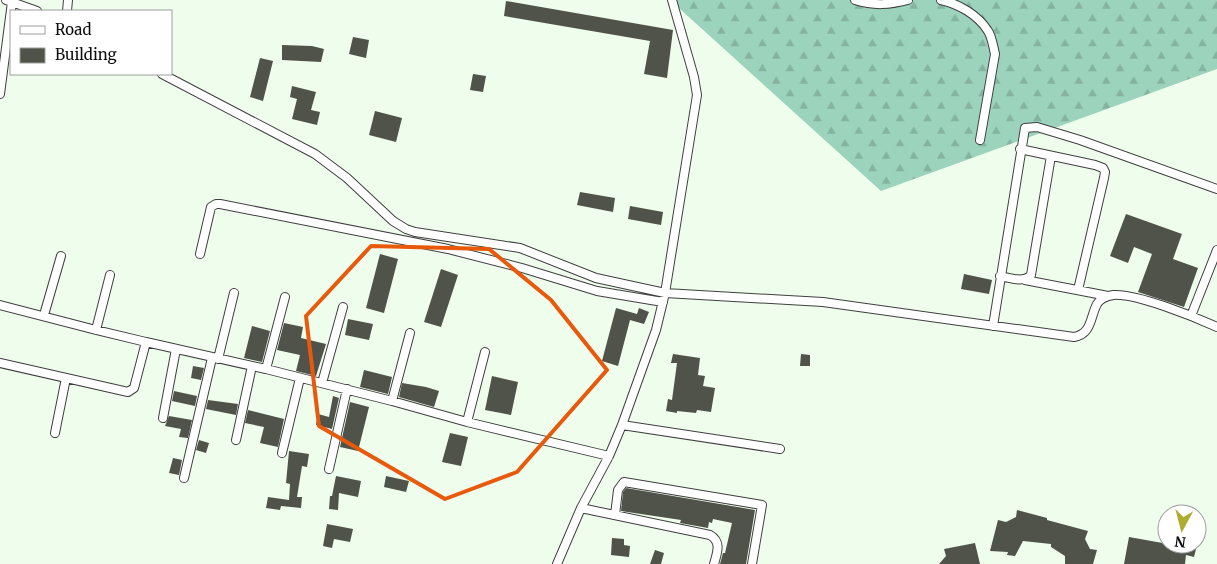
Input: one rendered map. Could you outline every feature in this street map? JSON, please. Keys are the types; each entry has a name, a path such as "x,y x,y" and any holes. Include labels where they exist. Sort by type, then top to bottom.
{"street":[{"path":"556,564 581,508 609,456 622,425 656,330 663,302 697,95 694,76 672,0"},
{"path":"855,0 867,4 880,5 908,0"},
{"path":"941,0 961,7 976,17 988,31 992,41 995,54 980,140"},
{"path":"0,94 9,1 34,10"},
{"path":"164,75 315,154 347,178 393,221 406,229 520,248 596,278 665,292 823,302 1078,336 1089,328 1098,303 1108,296"},
{"path":"993,326 1020,149 1025,128 1037,128 1080,140 1217,189"},
{"path":"1020,149 1095,165 1103,168 1105,172 1078,290"},
{"path":"1025,280 1031,275 1051,156"},
{"path":"200,254 211,207 213,204 220,204 448,249 522,268 597,291 663,302"},
{"path":"1191,316 1217,250"},
{"path":"44,315 61,256"},
{"path":"96,330 110,275"},
{"path":"1000,276 1108,296 1127,296 1191,316 1217,327"},
{"path":"184,478 234,293"},
{"path":"266,369 285,297"},
{"path":"0,305 215,359 266,369 347,389 467,422 609,456"},
{"path":"322,383 343,307"},
{"path":"392,401 410,333"},
{"path":"0,363 128,392 134,388 146,342"},
{"path":"163,418 176,349"},
{"path":"467,422 485,352"},
{"path":"236,440 252,366"},
{"path":"55,433 66,378"},
{"path":"282,453 300,378"},
{"path":"329,468 347,389"},
{"path":"622,425 780,449"},
{"path":"615,515 618,490 624,482 762,505 752,564"},
{"path":"581,508 710,534 718,542 714,564"}],"highlighted area":[{"path":"371,246 489,249 551,300 607,370 517,472 445,499 319,426 306,316"}],"green space":[{"path":"670,0 1217,0 1217,69 881,191"}],"building":[{"path":"506,1 673,30 667,78 644,74 650,41 504,16"},
{"path":"353,37 369,40 366,58 349,54"},
{"path":"282,45 312,46 324,49 321,62 282,60"},
{"path":"260,58 273,61 263,101 250,97"},
{"path":"473,74 486,76 483,92 470,90"},
{"path":"292,86 316,92 311,110 320,112 317,125 292,119 297,99 290,97"},
{"path":"375,111 402,118 396,142 369,135"},
{"path":"580,192 615,198 613,212 577,205"},
{"path":"630,206 663,212 661,225 628,219"},
{"path":"1126,214 1182,234 1173,259 1198,268 1184,307 1138,292 1152,254 1134,247 1128,263 1110,256"},
{"path":"380,254 398,259 384,313 366,308"},
{"path":"441,269 458,275 441,327 424,322"},
{"path":"964,274 992,280 989,294 961,289"},
{"path":"616,308 637,314 639,308 649,312 644,324 630,320 618,366 602,361"},
{"path":"348,319 373,324 369,340 345,335"},
{"path":"284,323 303,327 301,338 326,344 316,376 296,371 300,355 277,350"},
{"path":"252,326 270,331 262,362 244,358"},
{"path":"673,354 700,358 698,375 705,376 703,386 715,388 711,412 697,410 696,413 677,411 677,413 666,411 668,399 672,400 677,363 671,363"},
{"path":"801,354 810,355 810,366 800,366"},
{"path":"193,366 204,368 201,380 191,378"},
{"path":"364,370 392,377 388,394 360,387"},
{"path":"492,376 518,382 511,415 485,410"},
{"path":"402,383 439,391 434,407 399,397"},
{"path":"174,391 197,396 195,406 172,401"},
{"path":"333,396 339,398 332,429 316,425 318,414 329,417"},
{"path":"208,400 238,404 236,415 206,409"},
{"path":"350,402 369,407 358,451 340,447"},
{"path":"248,410 284,419 278,447 260,443 264,427 245,423"},
{"path":"169,416 192,420 188,438 179,437 181,429 165,426"},
{"path":"450,433 468,437 461,466 442,462"},
{"path":"199,440 209,443 206,453 196,450"},
{"path":"289,451 309,454 307,467 302,466 297,497 302,497 301,508 281,506 280,510 266,508 268,497 289,500 290,484 286,483"},
{"path":"173,458 182,460 179,475 169,473"},
{"path":"336,476 361,481 358,497 339,493 338,510 329,509 330,496 332,496"},
{"path":"386,476 409,481 406,492 384,487"},
{"path":"626,488 755,510 746,564 720,564 723,553 725,553 732,523 713,519 712,523 709,522 708,528 680,523 681,520 621,511 623,492"},
{"path":"1017,510 1088,531 1085,539 1090,549 1097,550 1093,564 1065,564 1065,556 1051,547 1051,544 1023,541 1015,556 1007,555 1008,552 990,551 998,520 1006,522 1016,517"},
{"path":"327,524 353,529 350,542 334,539 332,548 323,546"},
{"path":"1129,537 1157,542 1157,554 1195,554 1194,557 1186,555 1185,564 1124,564"},
{"path":"612,538 624,539 624,545 630,546 629,557 611,555"},
{"path":"975,543 980,564 939,564 946,556 944,549"},
{"path":"655,550 664,553 661,564 650,564"}]}
